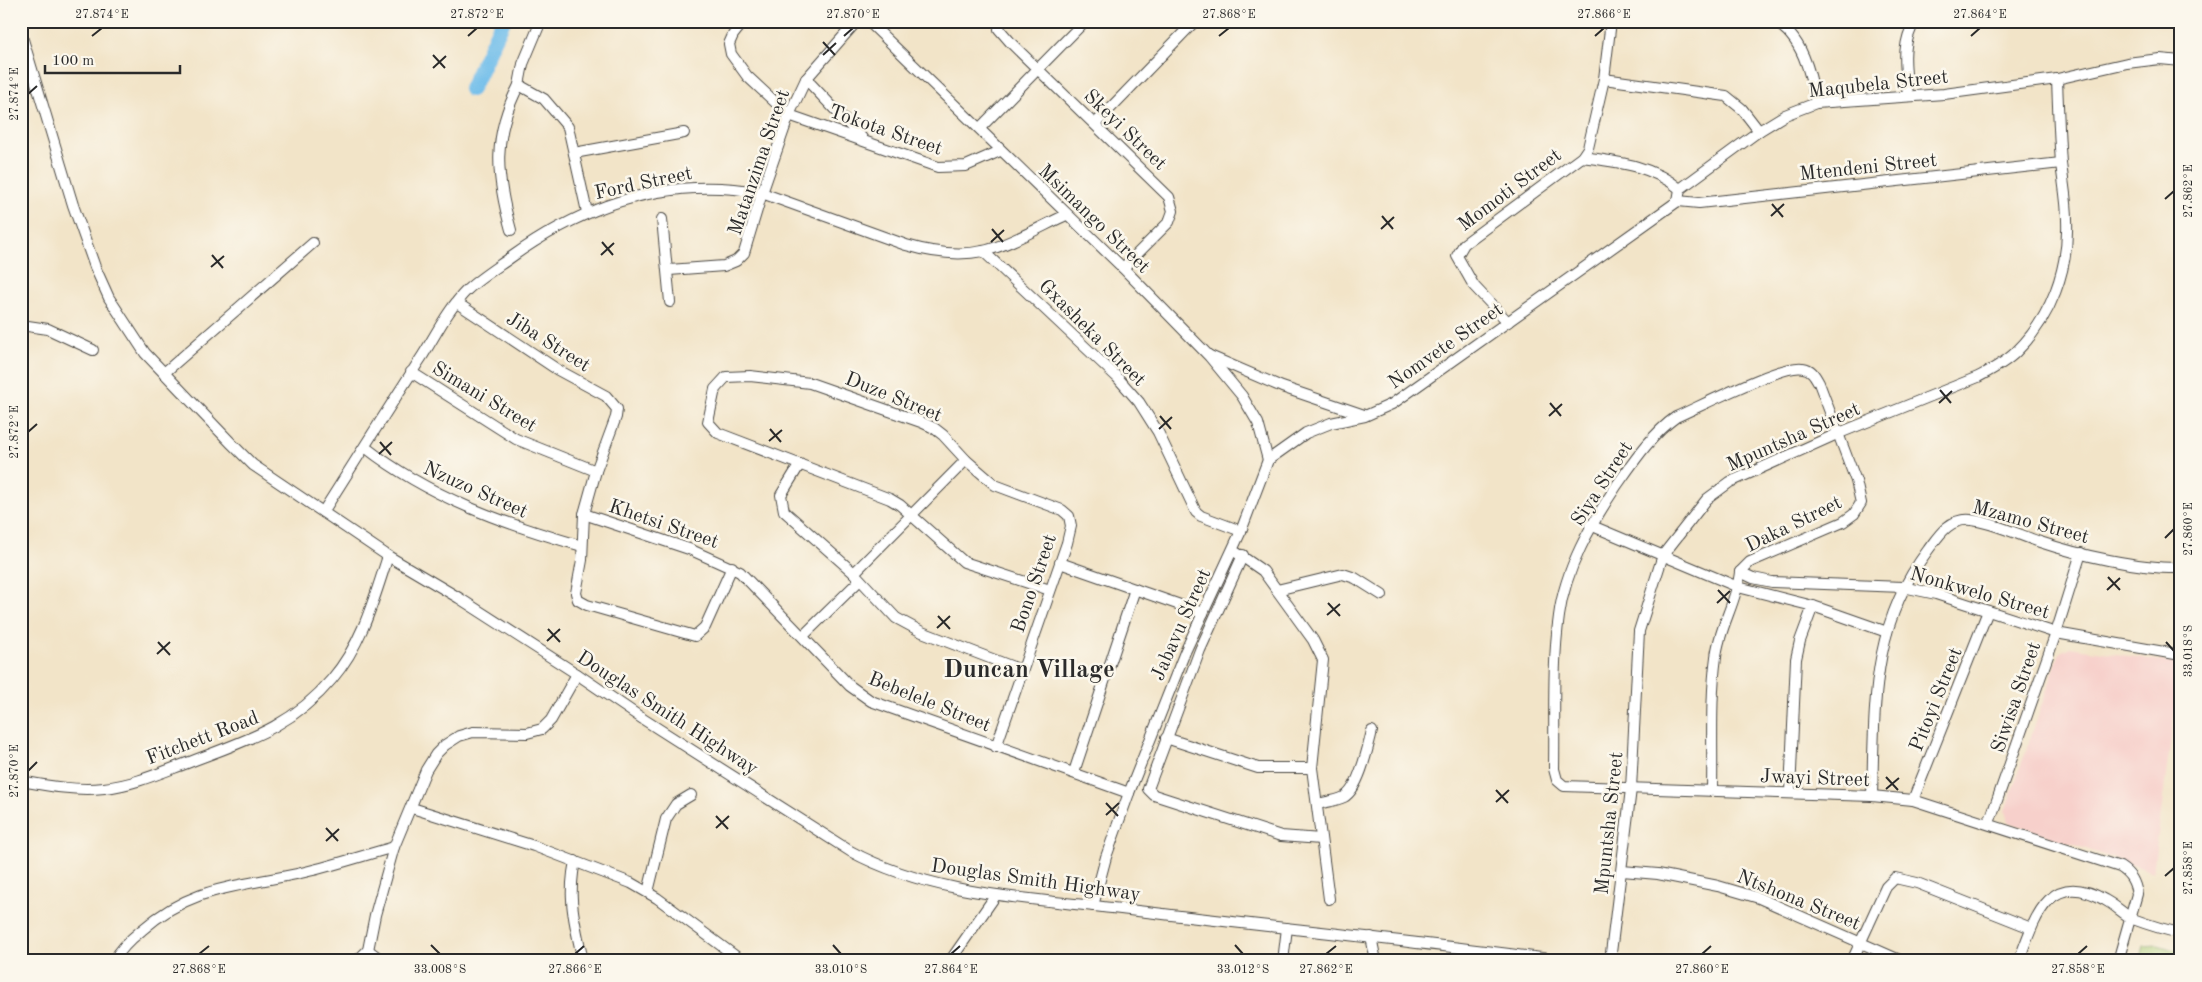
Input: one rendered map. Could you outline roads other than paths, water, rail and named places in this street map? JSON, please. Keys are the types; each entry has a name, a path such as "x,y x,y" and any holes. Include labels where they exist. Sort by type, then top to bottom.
{"street":[{"path":"511,230 500,186 498,153 503,124 519,85 523,64 541,21"},
{"path":"744,21 733,35 730,44 731,54 747,76 789,115"},
{"name":"Matanzima Street","path":"669,270 724,266 741,258 749,244 762,193 789,115 806,79 857,21"},
{"name":"Msimango Street","path":"868,21 1123,268 1209,356 1242,396 1254,415 1262,431 1268,460"},
{"name":"Skeyi Street","path":"1001,21 999,29 1002,33 1160,186 1171,203 1173,212 1169,222 1123,268"},
{"path":"1095,124 1195,21"},
{"name":"Momoti Street","path":"1508,322 1474,286 1458,261 1459,251 1464,244 1487,226 1582,157 1590,142 1604,79 1611,21"},
{"path":"1773,21 1789,35 1803,55 1811,72 1816,103"},
{"path":"1908,96 1904,51 1909,31 1915,21"},
{"path":"980,128 1084,22"},
{"name":"Douglas Smith Highway","path":"21,33 73,205 95,267 109,298 131,335 166,376 253,465 388,556 577,674 643,720 873,863 920,881 996,895 1371,937 1563,961"},
{"name":"Maqubela Street","path":"1680,189 1759,130 1785,115 1816,103 1944,94 2056,79 2127,63 2160,59 2181,61"},
{"path":"806,79 864,140"},
{"path":"1604,79 1726,96 1742,109 1759,130"},
{"name":"Mpuntsha Street","path":"1610,961 1631,789 1639,631 1664,555 1707,500 1730,482 1837,434 1978,377 1999,366 2016,352 2038,325 2060,281 2066,255 2068,221 2061,162 2056,79"},
{"path":"519,85 544,99 568,127 587,212"},
{"name":"Tokota Street","path":"789,115 938,167 956,168 966,166 1000,150"},
{"path":"574,153 684,133"},
{"name":"Momoti Street","path":"1582,157 1641,167 1665,177 1680,189"},
{"name":"Mtendeni Street","path":"1678,201 1700,203 2061,162"},
{"name":"Ford Street","path":"324,512 364,446 467,290 514,254 587,212 628,199 693,188 738,188 762,193 928,251 984,251 1066,214"},
{"path":"1678,201 1680,189"},
{"name":"Nomvete Street","path":"1365,416 1392,404 1678,201"},
{"path":"662,219 669,270 670,302"},
{"path":"166,376 313,243"},
{"name":"Gxasheka Street","path":"984,251 1117,377 1139,402 1158,432 1196,512 1201,516 1241,531"},
{"name":"Jiba Street","path":"457,303 558,370 612,401 617,413 596,470"},
{"path":"21,325 48,329 93,350"},
{"path":"1209,356 1282,387 1365,416"},
{"name":"Siya Street","path":"1564,786 1557,780 1554,769 1559,616 1567,584 1590,525 1622,477 1666,424 1676,416 1789,368 1803,368 1813,373 1837,434"},
{"name":"Simani Street","path":"412,372 516,439 596,470"},
{"name":"Duze Street","path":"800,464 725,437 714,430 708,422 715,389 726,377 750,376 824,386 934,428 966,460 1002,489 1062,510 1069,516"},
{"path":"1268,460 1306,433 1331,423 1365,416"},
{"name":"Daka Street","path":"1712,791 1715,658 1720,634 1738,587 1740,572 1750,562 1843,522 1859,508 1861,498 1837,434"},
{"name":"Nzuzo Street","path":"364,446 392,468 447,498 518,528 582,546"},
{"path":"803,636 911,515 966,460"},
{"name":"Jabavu Street","path":"1093,906 1106,857 1129,793 1185,652 1241,531 1268,460"},
{"path":"1021,670 908,626 896,618 857,576 784,511 781,495 800,464 890,499 964,562 1050,590"},
{"path":"596,470 584,514 576,593 578,600 690,636 698,634 705,627 732,567"},
{"name":"Khetsi Street","path":"584,514 689,549 732,567"},
{"name":"Bono Street","path":"996,746 1060,563 1071,526 1069,516"},
{"name":"Mzamo Street","path":"1872,796 1875,690 1887,632 1903,586 1940,533 1956,521 1973,520 2045,544 2081,553 2164,569 2181,568"},
{"path":"1590,525 1738,587 1813,606 1887,632"},
{"path":"1232,550 1263,571 1313,640 1323,660 1312,768 1329,899"},
{"name":"Siwisa Street","path":"1989,823 2056,633 2081,553"},
{"name":"Fitchett Road","path":"21,781 86,790 126,784 256,738 277,726 314,697 332,679 350,655 371,608 388,556"},
{"path":"1243,556 1200,650 1147,786 1149,792 1281,836 1322,839"},
{"path":"1060,563 1203,613"},
{"name":"Bebelele Street","path":"732,567 753,584 863,697 1129,793"},
{"name":"Nonkwelo Street","path":"1740,572 1753,578 1772,582 1903,586 1936,594 2056,633 2181,655"},
{"path":"1277,590 1343,574 1356,578 1382,595"},
{"path":"1074,772 1135,589"},
{"path":"1790,793 1796,659 1800,641 1813,606"},
{"name":"Pitoyi Street","path":"1913,800 1988,611"},
{"path":"358,961 368,950 373,922 394,847 431,761 445,745 459,736 473,732 537,732 552,720 577,674"},
{"path":"1317,804 1344,797 1353,788 1358,778 1372,731"},
{"path":"1166,738 1258,768 1312,768"},
{"name":"Jwayi Street","path":"1564,786 1872,796 1913,800 1989,823 2120,867 2127,872 2136,884 2137,894 2132,918"},
{"path":"648,892 666,819 676,804 691,795"},
{"path":"412,808 534,846 648,892 742,961"},
{"path":"114,961 137,934 155,918 182,902 239,883 306,872 394,847"},
{"path":"575,861 570,884 570,902 583,961"},
{"name":"Ntshona Street","path":"1622,871 1658,874 1718,886 1759,898 1902,961"},
{"path":"1852,961 1859,942 1886,887 1895,878 1917,883 2031,928"},
{"path":"2020,961 2031,928 2051,897 2060,891 2074,889 2104,899 2132,918 2181,933"},
{"path":"950,961 996,895"},
{"path":"2118,961 2132,918"},
{"path":"1283,961 1287,928"},
{"path":"1371,937 1376,961"},
{"path":"368,950 383,961"}],"waterway":[{"path":"471,89 503,21"}],"district":[{"name":"Duncan Village","path":"1029,668"}]}
